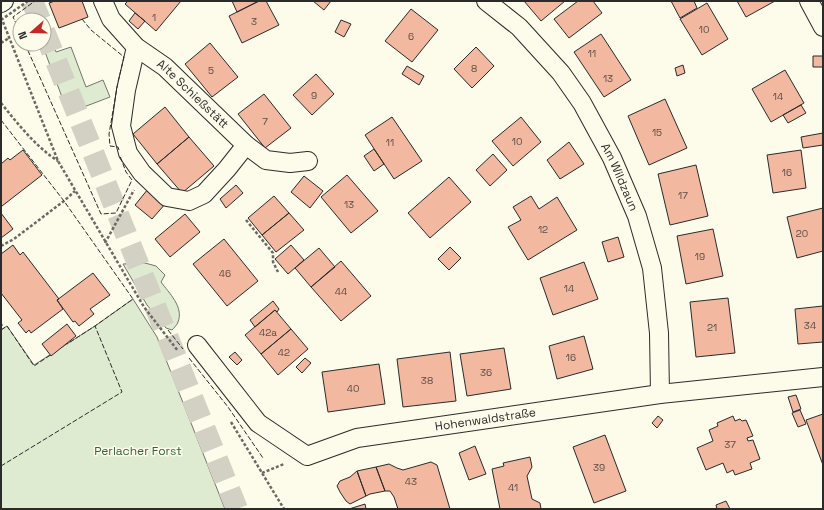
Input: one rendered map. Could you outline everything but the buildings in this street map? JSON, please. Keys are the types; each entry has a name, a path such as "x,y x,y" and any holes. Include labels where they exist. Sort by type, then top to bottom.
{"street":[{"path":"1,4 4,1"},
{"name":"Alte Schießstätt","path":"103,1 111,19 136,47 165,67 246,145 266,160 290,163 308,161"},
{"name":"Am Wildzaun","path":"486,1 520,27 561,73 582,103 612,158 637,216 652,268 659,333 660,394"},
{"path":"809,1 823,27"},
{"path":"136,47 126,90 121,126 128,153 142,173 167,198 189,201 204,194 228,169 246,145"},
{"name":"Hohenwaldstraße","path":"197,345 258,424 307,456 357,438 660,394 823,377"}],"path":[{"path":"28,1 1,19 58,161 144,307 178,351"},
{"path":"1,43 9,38"},
{"path":"1,103 35,143 47,154 58,161"},
{"path":"105,243 142,173"},
{"path":"1,246 14,239 75,191"},
{"path":"246,220 273,253 273,262 278,272"},
{"path":"228,417 284,509"}],"green space":[{"path":"52,43 56,52 71,47 86,87 103,80 110,97 68,113 45,52 52,52"},
{"path":"145,263 156,266 165,275 161,282 175,300 179,311 178,323 172,330 166,328 147,305 123,264"},
{"name":"Perlacher Forst","path":"133,299 157,337 225,509 1,509 1,330 7,326 34,365 95,326"}],"tunnel":[{"path":"32,1 37,12"},
{"path":"52,51 237,509"}],"fence":[{"path":"20,12 35,1"},
{"path":"82,19 91,30 124,57 109,134 110,146 118,147 119,150"},
{"path":"29,52 101,214 116,213 132,180 126,172 120,156"},
{"path":"1,120 64,201 133,299 67,344"},
{"path":"1,330 7,326 34,366 52,354"},
{"path":"1,466 122,392 95,326"},
{"path":"168,330 183,349"},
{"path":"189,358 228,407 263,458"}]}
